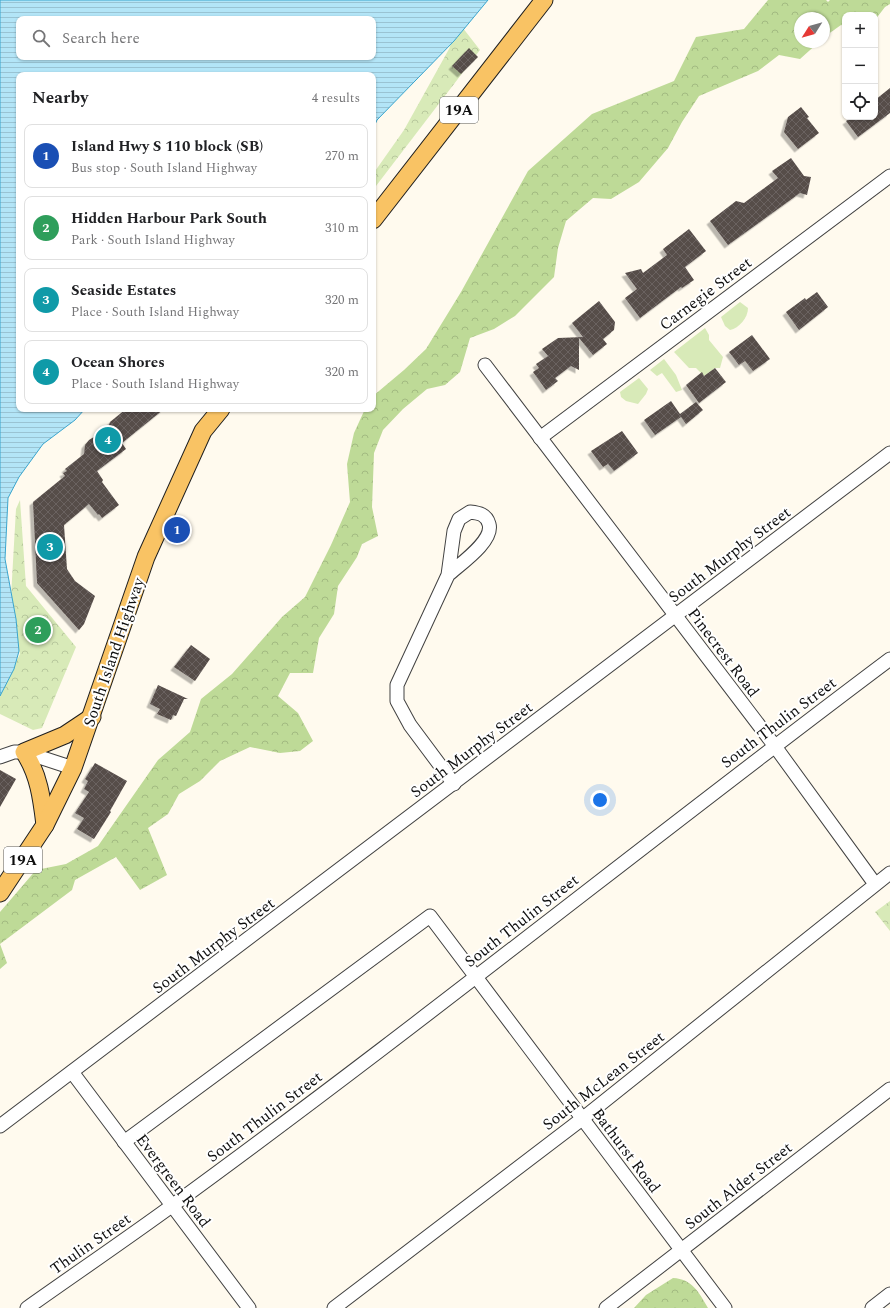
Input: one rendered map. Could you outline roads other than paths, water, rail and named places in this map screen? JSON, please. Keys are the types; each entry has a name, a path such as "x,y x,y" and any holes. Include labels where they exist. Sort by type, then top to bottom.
{"main road":[{"name":"19A","path":"376,216 544,0"},
{"name":"South Island Highway","path":"0,893 45,825 73,768 92,717 146,557 203,431 219,412"},
{"path":"45,825 36,777 32,764 24,752 65,735 92,717"}],"street":[{"name":"Carnegie Street","path":"540,438 890,176"},
{"name":"Pinecrest Road","path":"485,365 774,745 875,884"},
{"name":"South Murphy Street","path":"0,1126 890,453"},
{"path":"448,575 487,538 490,528 487,518 480,513 470,512 459,520 454,531 448,575 397,685 397,701 410,725 454,784"},
{"name":"South Thulin Street","path":"172,1206 476,977 774,745 890,658"},
{"path":"0,758 14,752 24,752 73,768"},
{"name":"South McLean Street","path":"334,1308 582,1119 890,873"},
{"name":"Bathurst Road","path":"124,1142 430,916 724,1308"},
{"name":"Evergreen Road","path":"72,1072 250,1308"},
{"name":"South Alder Street","path":"606,1308 890,1089"},
{"name":"Thulin Street","path":"26,1308 172,1206"},
{"path":"872,1308 890,1294"}],"water":[{"path":"0,0 488,0 454,41 376,122 376,72 16,72 16,412 82,412 75,420 43,444 19,477 8,498 5,559 16,619 19,651 14,669 0,696"}],"place":[{"name":"Ocean Shores","path":"108,440"},
{"name":"Island Hwy S 110 block (SB)","path":"177,530"},
{"name":"Seaside Estates","path":"50,547"},
{"name":"Hidden Harbour Park South","path":"38,630"}]}
